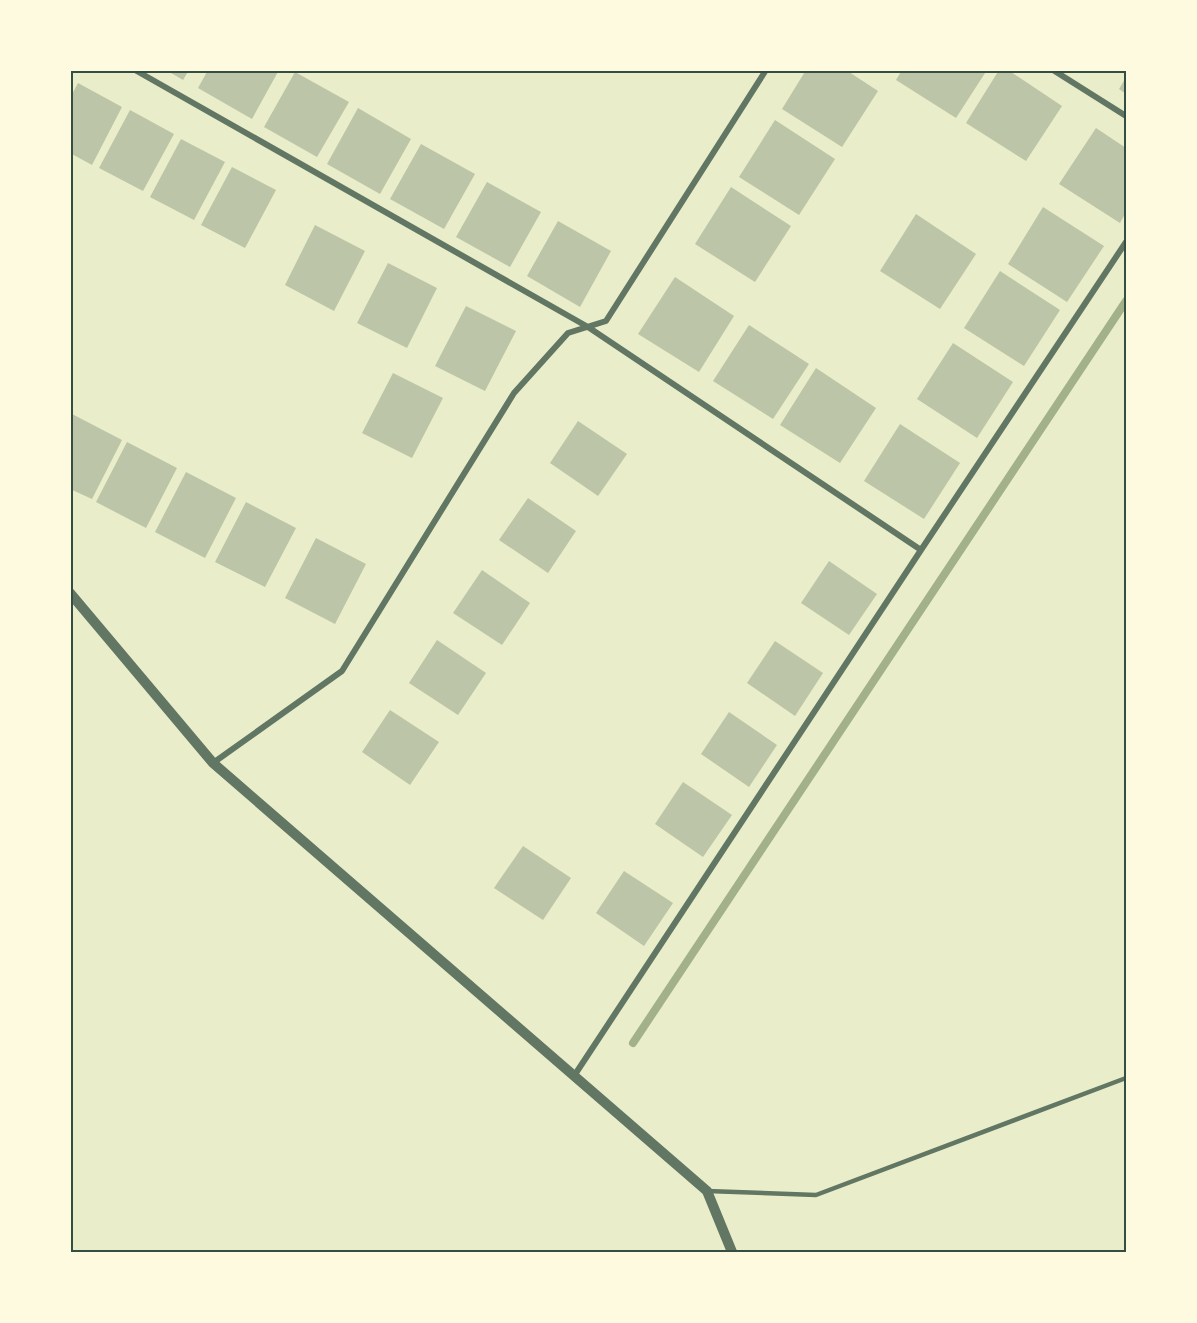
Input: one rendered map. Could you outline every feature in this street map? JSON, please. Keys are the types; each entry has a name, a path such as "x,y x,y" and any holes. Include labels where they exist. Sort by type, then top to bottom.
{"street":[{"path":"135,70 588,327 921,550"},
{"path":"213,763 342,671 513,393 568,333 606,321 766,70"},
{"path":"1053,70 1126,116"},
{"path":"574,1076 1126,242"},
{"path":"70,593 213,763 707,1191 732,1252"}],"lane":[{"path":"707,1191 816,1195 1126,1078"}],"building":[{"path":"166,70 189,70 183,80"},
{"path":"208,70 279,70 252,119 198,88"},
{"path":"806,70 846,70 878,91 842,147 782,109"},
{"path":"902,70 987,70 956,118 896,80"},
{"path":"999,70 1008,70 1062,106 1026,161 966,123"},
{"path":"295,72 349,102 317,157 264,127"},
{"path":"1126,77 1126,94 1119,89"},
{"path":"78,83 122,107 92,165 70,153 70,98"},
{"path":"358,108 411,139 380,194 327,164"},
{"path":"130,110 174,134 143,191 99,168"},
{"path":"775,120 835,159 799,215 739,177"},
{"path":"1096,128 1126,148 1126,212 1120,223 1059,184"},
{"path":"181,139 225,162 194,220 150,197"},
{"path":"421,144 475,174 444,229 390,199"},
{"path":"232,167 276,190 245,248 201,225"},
{"path":"487,182 541,212 510,267 456,237"},
{"path":"731,187 791,226 755,282 695,244"},
{"path":"1043,207 1104,246 1067,302 1008,264"},
{"path":"916,214 976,254 940,309 880,271"},
{"path":"558,221 611,251 580,307 527,276"},
{"path":"315,225 365,251 334,311 285,285"},
{"path":"388,263 437,288 407,348 357,323"},
{"path":"1000,271 1060,310 1024,366 964,328"},
{"path":"675,277 734,316 699,372 638,334"},
{"path":"466,306 516,331 485,391 435,366"},
{"path":"749,325 809,364 773,419 713,381"},
{"path":"953,343 1013,382 977,438 917,399"},
{"path":"816,368 876,408 840,463 780,425"},
{"path":"393,373 443,398 412,458 362,433"},
{"path":"72,414 122,440 92,499 70,489 70,417"},
{"path":"578,421 627,454 598,496 550,463"},
{"path":"900,424 960,463 924,519 864,481"},
{"path":"127,442 177,468 146,528 96,502"},
{"path":"186,472 236,498 205,558 155,532"},
{"path":"528,498 576,531 548,573 499,540"},
{"path":"246,502 296,528 265,587 215,562"},
{"path":"316,538 366,564 335,624 285,598"},
{"path":"829,561 877,594 849,635 801,603"},
{"path":"482,570 530,603 502,645 453,613"},
{"path":"437,640 486,673 458,715 409,683"},
{"path":"775,641 823,673 795,716 747,683"},
{"path":"390,710 439,742 410,785 362,752"},
{"path":"729,712 777,745 749,787 701,754"},
{"path":"683,782 732,815 703,857 655,824"},
{"path":"523,846 571,878 543,920 494,888"},
{"path":"624,871 673,903 644,946 596,913"}],"waterway":[{"path":"633,1043 1126,301"}]}
